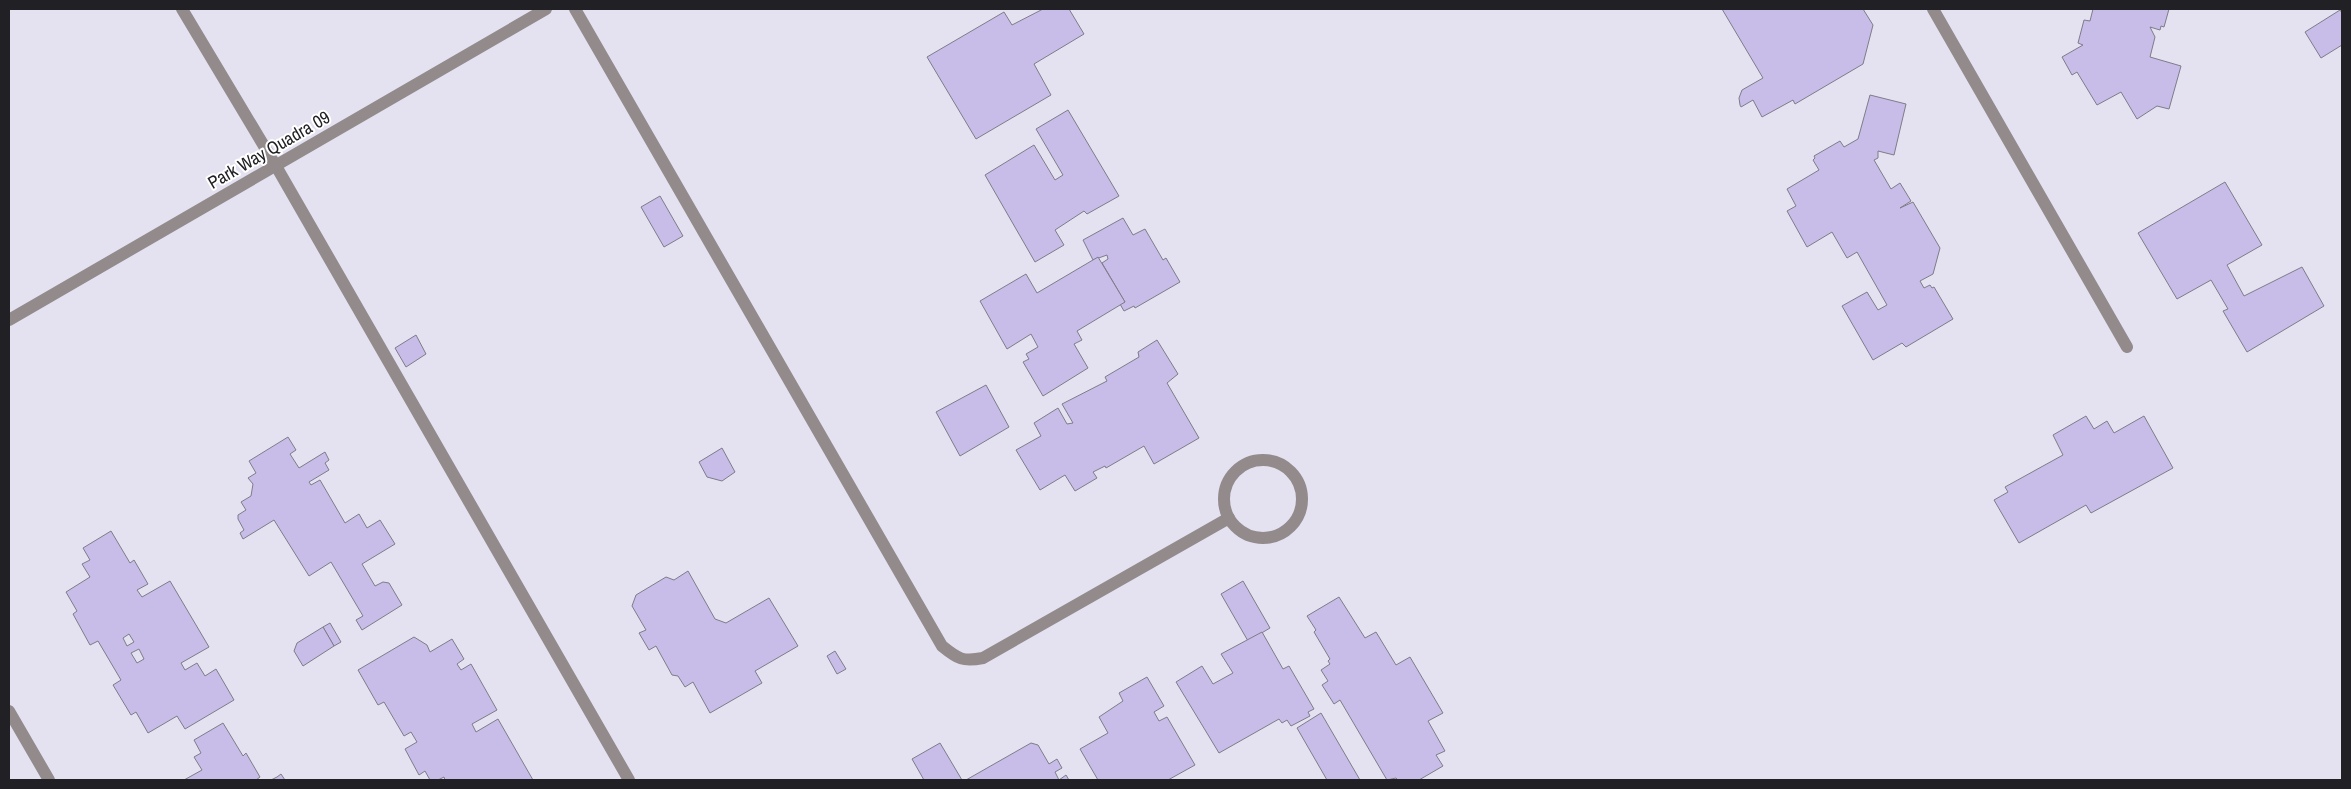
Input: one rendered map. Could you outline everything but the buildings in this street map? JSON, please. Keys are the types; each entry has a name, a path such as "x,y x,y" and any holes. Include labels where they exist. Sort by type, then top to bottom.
{"street":[{"path":"182,9 276,166 629,780"},
{"name":"Park Way Quadra 09","path":"9,320 546,9"},
{"path":"575,9 942,646 955,656 968,661 983,658 1230,518"},
{"path":"1933,9 2127,347"},
{"path":"1269,460 1286,466 1298,479 1302,496 1300,513 1291,527 1283,532 1276,536 1258,538 1241,531 1230,518 1224,502 1226,485 1236,470 1244,465 1251,461 1269,460"},
{"path":"9,711 49,780"}]}
